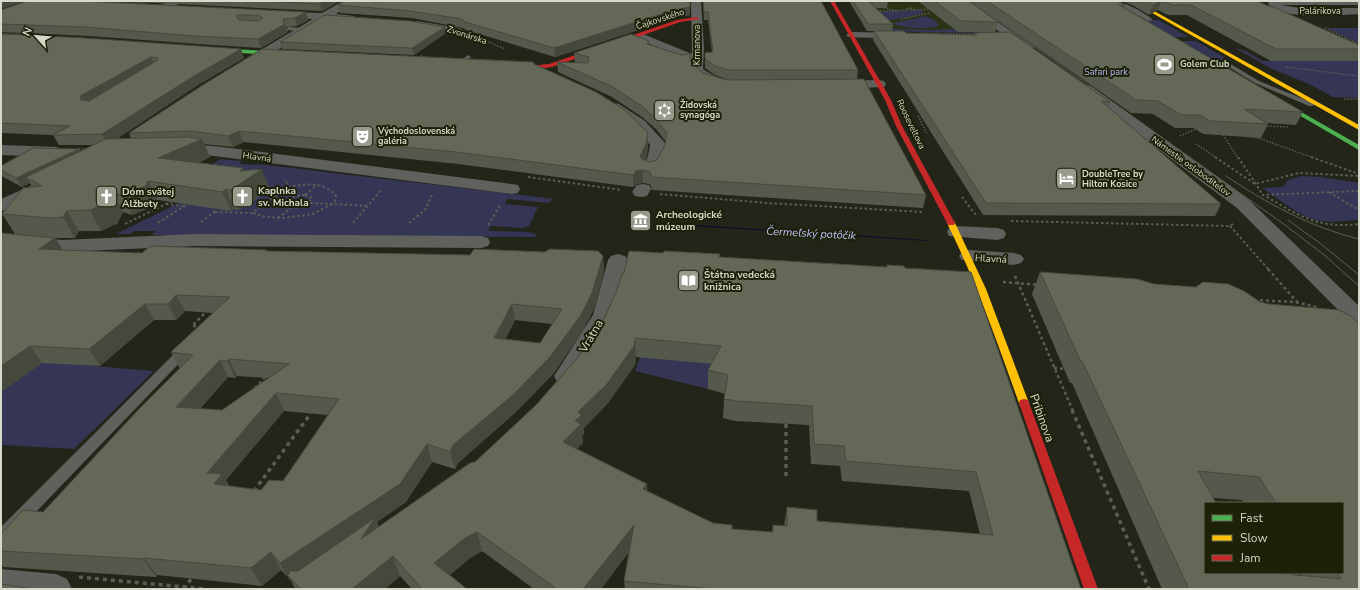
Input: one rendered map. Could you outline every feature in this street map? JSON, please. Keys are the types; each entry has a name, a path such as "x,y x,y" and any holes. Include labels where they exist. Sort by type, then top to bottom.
{"street":[{"path":"236,70 350,1"},
{"name":"Krmanova","path":"696,1 698,47 696,70 702,75 720,83 732,85"},
{"name":"Rooseveltova","path":"832,1 880,84 899,126 969,256"},
{"path":"960,1 1001,36 1038,55"},
{"path":"1106,1 1152,25"},
{"name":"Palárikova","path":"1359,2 1281,2 1273,4 1276,7 1293,11 1359,11"},
{"path":"1130,4 1325,108 1359,128"},
{"path":"149,6 163,8 181,5"},
{"name":"Palárikova","path":"1267,11 1288,21"},
{"path":"269,14 359,19"},
{"name":"Čajkovského","path":"499,64 539,67 552,65 679,21 697,18"},
{"name":"Zvonárska","path":"404,22 459,31"},
{"path":"852,35 916,34"},
{"path":"639,36 689,58 697,58"},
{"path":"206,50 296,54"},
{"path":"462,60 477,63"},
{"path":"1221,64 1284,104 1359,148"},
{"path":"539,67 540,70 558,78"},
{"name":"Námestie osloboditeľov","path":"1075,81 1243,204 1359,318"},
{"path":"827,85 880,84"},
{"path":"604,101 640,124 655,139 658,144 656,156 650,168"},
{"name":"Hlavná","path":"166,149 214,151 511,189"},
{"path":"1,150 69,152"},
{"path":"1,206 50,182"},
{"path":"956,232 1002,227"},
{"path":"5,243 62,246 189,240 480,242"},
{"name":"Hlavná","path":"969,256 1014,259"},
{"name":"Pribinova","path":"969,256 1091,589"},
{"name":"Vrátna","path":"550,395 576,362 604,315 618,260"},
{"path":"1,584 65,583"}],"lane":[{"path":"1112,1 1130,4"},
{"path":"1121,1 1130,4 1152,25"},
{"path":"289,29 302,30"},
{"path":"1221,64 1283,93 1325,108"},
{"path":"1257,82 1284,104"},
{"path":"1,537 208,327"}],"path":[{"path":"109,1 149,6"},
{"path":"878,6 896,11"},
{"path":"907,10 908,8 915,10"},
{"path":"879,16 874,11 936,9"},
{"name":"Zvonárska","path":"459,31 505,49"},
{"path":"916,34 976,34"},
{"path":"1283,66 1359,76"},
{"path":"1265,126 1288,127"},
{"path":"1175,138 1196,129"},
{"path":"1182,135 1188,139"},
{"path":"1224,136 1263,195 1300,215 1318,222 1334,226 1359,224"},
{"path":"1255,137 1359,175"},
{"path":"1194,143 1255,184 1275,180 1299,172 1359,175"},
{"path":"336,242 395,175"},
{"path":"280,177 286,180 288,187"},
{"path":"480,242 511,189 522,177 642,191 837,207 924,212"},
{"path":"217,210 252,213 278,218 296,217 313,214 332,204 336,199 335,193 327,187 317,185 305,184 288,187 252,213"},
{"path":"304,195 317,185"},
{"path":"1259,195 1359,191"},
{"path":"1329,192 1359,210"},
{"path":"408,224 427,207 433,195 426,193"},
{"path":"271,198 286,200 294,196 304,195 311,197 312,200 310,203"},
{"path":"286,200 285,205 292,208"},
{"path":"120,227 173,201"},
{"path":"152,227 191,202"},
{"path":"837,202 837,207"},
{"path":"278,218 292,208 310,203 368,206"},
{"path":"166,204 184,206"},
{"path":"946,213 957,213 978,218"},
{"path":"1002,227 1229,226 1298,303 1249,299"},
{"path":"979,281 1041,285"},
{"path":"1018,283 1149,589"},
{"path":"208,327 192,326 212,305"},
{"path":"1054,368 1065,369"},
{"path":"253,390 268,373"},
{"path":"254,492 311,413"},
{"path":"786,424 786,479"},
{"path":"184,588 191,579"},
{"path":"65,583 206,589"}],"shaded area":[{"path":"849,1 948,1 988,32 872,31"},
{"path":"922,10 923,12 921,14 887,21 879,12"},
{"path":"926,16 936,21 939,26 915,28 893,23"},
{"path":"1143,20 1158,20 1189,37 1172,37"},
{"path":"881,26 900,29 934,30 965,28 989,31 983,33 874,31"},
{"path":"1326,28 1359,28 1359,43"},
{"path":"1179,41 1196,41 1231,61 1213,61"},
{"path":"1235,48 1246,51 1263,61 1359,61 1359,98 1333,97 1309,84 1272,69"},
{"path":"220,159 242,161 240,164 258,164 554,199 548,203 507,199 505,204 538,207 529,226 523,228 491,226 488,231 528,232 535,234 536,237 151,235 156,231 134,231 130,234 116,234 197,194 203,171"},
{"path":"1301,176 1320,177 1359,183 1359,220 1331,222 1306,217 1290,208 1262,188 1283,187 1288,180"},
{"path":"130,310 70,364 154,371 74,449 1,445 1,392 57,352"},
{"path":"640,357 715,364 714,377 708,389 635,371"}],"water":[{"name":"Čermeľský potôčik","path":"693,226 927,240 928,241"}],"building":[{"path":"27,1 83,1 306,12 295,18 283,19 285,24 258,39 195,36 85,27 1,24 1,10","holes":["237,15 258,15 263,18 258,21 240,20 237,18"]},
{"path":"262,1 325,1 319,4"},
{"path":"345,1 690,1 690,7 674,10 554,48 465,22 462,19 410,11 338,5"},
{"path":"703,1 821,1 858,70 729,70 715,66 705,59 705,53 713,52 708,12 704,12"},
{"path":"853,1 888,1 869,2 893,24 868,24"},
{"path":"934,1 969,1 998,22 961,21"},
{"path":"987,1 1118,1 1125,5 1119,5 1303,112 1244,109 1268,124 1210,121 1200,115 1181,115 1158,101 1136,100"},
{"path":"1146,1 1159,1 1153,5"},
{"path":"1164,1 1257,1 1359,45 1359,49 1276,49 1191,5 1172,5"},
{"path":"325,15 410,21 445,27 412,48 280,42"},
{"path":"874,31 977,35 974,33 1010,32 1110,102 1101,101 1221,204 986,203"},
{"path":"1,34 85,38 241,49 194,76 102,134 53,135 70,126 1,123","holes":["151,57 158,58 158,60 89,101 81,100 80,96"]},
{"path":"631,34 649,41 647,44 682,55 690,54 690,61 703,73 727,80 864,79 926,195 652,177 650,172 643,170 636,171 633,175 456,152 239,131 228,136 191,131 129,133 262,49 533,62 534,64 596,92 625,110 648,133 646,144 640,157 643,160 650,162 657,160 665,145 667,133 655,118 642,106 611,86 557,62 588,63 589,57 574,53"},
{"path":"188,137 202,139 158,158 243,168 240,171 262,169 231,190 226,189 222,192 148,181 146,186 121,195 112,192 107,204 90,210 67,211 63,217 50,218 2,214 23,188 42,186 26,177 106,139"},
{"path":"33,148 79,149 16,178 1,170 1,166"},
{"path":"1,233 55,238 39,249 142,253 149,247 154,246 267,250 266,251 470,255 474,249 545,252 550,249 598,251 603,256 592,293 581,315 550,357 513,395 453,445 450,452 427,444 400,484 280,563 271,552 251,568 144,558 1,551 1,534 23,510 43,512 139,409 193,355 171,352 230,297 176,295 168,304 145,304 89,349 30,346 1,366","holes":["512,304 562,309 540,343 494,338","229,359 289,364 222,410 176,407 220,360 227,361","276,393 339,399 283,481 269,480 261,490 214,484 222,474 207,473"]},
{"path":"629,251 720,254 719,257 887,267 887,265 904,266 905,268 971,272 1081,589 714,589 624,581 634,525 583,589 557,589 477,532 465,538 434,563 467,589 422,589 393,556 352,589 301,589 287,575 290,573 288,571 298,571 375,518 361,539 470,463 475,462 536,405 574,362 591,340 605,317 623,272 624,273","holes":["635,338 721,346 708,370 728,375 724,399 812,406 814,444 844,446 846,461 976,472 993,535 817,521 817,510 787,507 787,526 773,525 773,532 732,529 732,525 713,523 643,489 647,484 563,442 581,424 575,421 582,415 578,412 607,384 634,346"]},
{"path":"1040,272 1137,279 1154,284 1196,287 1203,282 1228,284 1244,291 1260,302 1339,310 1351,316 1359,324 1359,589 1189,589 1082,361 1080,360"},
{"path":"1,584 32,589 1,589"}],"tram line":[{"path":"970,1 1285,225 1323,254 1359,286"},
{"path":"1226,176 1290,214 1323,228 1359,239"},
{"path":"1288,220 1321,244 1359,275"}],"traffic: fast":[{"path":"212,50 288,54"},
{"path":"1275,99 1359,148"}],"traffic: slow":[{"path":"1133,1 1359,128"},
{"path":"951,223 982,289 1024,403"}],"traffic: jam":[{"path":"832,1 888,100 899,126 951,223"},
{"path":"510,65 539,67 550,66 679,21 697,18"},
{"path":"1024,403 1091,589"}],"place":[{"name":"Golem Club","path":"1165,64"},
{"name":"Židovská synagóga","path":"665,110"},
{"name":"Východoslovenská galéria","path":"362,136"},
{"name":"DoubleTree by Hilton Kosice","path":"1067,179"},
{"name":"Kaplnka sv. Michala","path":"242,196"},
{"name":"Dóm svätej Alžbety","path":"107,197"},
{"name":"Archeologické múzeum","path":"640,220"},
{"name":"Štátna vedecká knižnica","path":"688,280"}],"park label":[{"name":"Safari park","path":"1106,72"}]}
